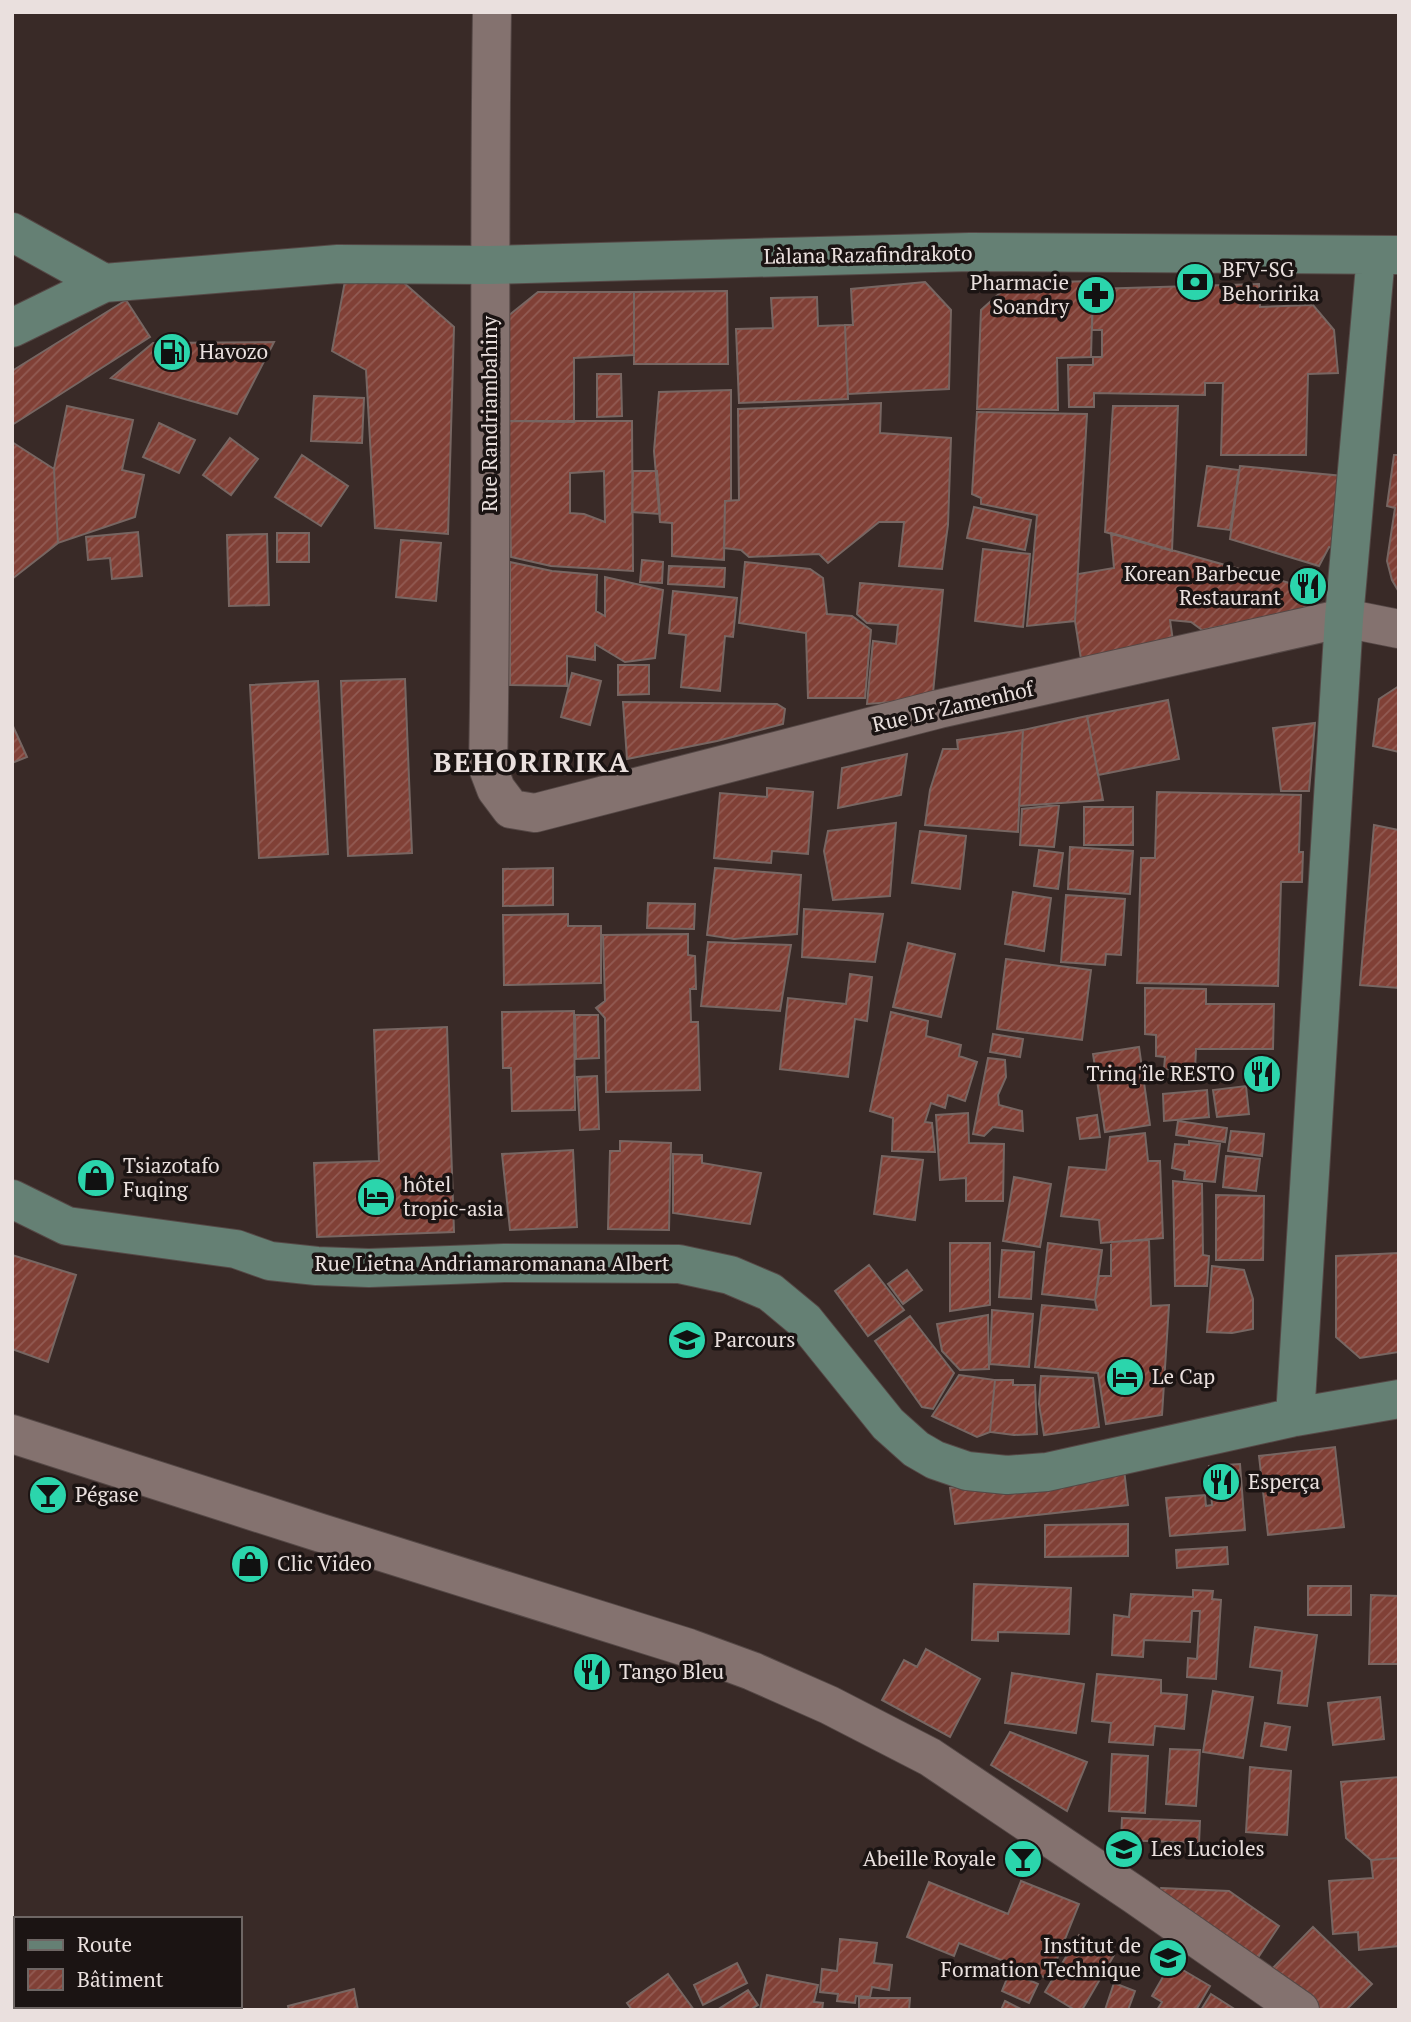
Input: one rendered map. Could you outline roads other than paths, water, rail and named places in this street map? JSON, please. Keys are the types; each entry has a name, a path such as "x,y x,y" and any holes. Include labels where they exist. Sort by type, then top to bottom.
{"street":[{"name":"Rue Randriambahiny","path":"492,12 489,265 492,593 488,768 496,789 511,809"},
{"path":"12,232 104,283"},
{"name":"Làlana Razafindrakoto","path":"104,283 338,264 489,265 970,252 1387,255"},
{"path":"1295,1417 1344,618 1387,255"},
{"path":"12,328 104,283"},
{"name":"Rue Dr Zamenhof","path":"511,809 535,813 939,709 1344,618 1399,629"},
{"name":"Rue Lietna Andriamaromanana Albert","path":"12,1199 67,1226 236,1249 270,1261 317,1266 369,1268 504,1263 679,1264 730,1275 770,1292 805,1321 888,1424 916,1449 935,1460 967,1471 1007,1475 1047,1472 1295,1417 1399,1399"},
{"path":"12,1434 321,1534 689,1648 752,1671 829,1705 930,1757 1300,2010"}],"place":[{"name":"BFV-SG Behoririka","path":"1195,282"},
{"name":"Pharmacie Soandry","path":"1096,295"},
{"name":"Havozo","path":"172,352"},
{"name":"Korean Barbecue Restaurant","path":"1308,586"},
{"name":"Trinq'île RESTO","path":"1262,1074"},
{"name":"Tsiazotafo Fuqing","path":"96,1178"},
{"name":"hôtel tropic-asia","path":"376,1197"},
{"name":"Parcours","path":"687,1340"},
{"name":"Le Cap","path":"1125,1377"},
{"name":"Esperça","path":"1221,1482"},
{"name":"Pégase","path":"48,1495"},
{"name":"Clic Video","path":"250,1564"},
{"name":"Tango Bleu","path":"592,1672"},
{"name":"Les Lucioles","path":"1124,1849"},
{"name":"Abeille Royale","path":"1023,1859"},
{"name":"Institut de Formation Technique","path":"1168,1958"}],"district":[{"name":"BEHORIRIKA","path":"532,762"}]}
